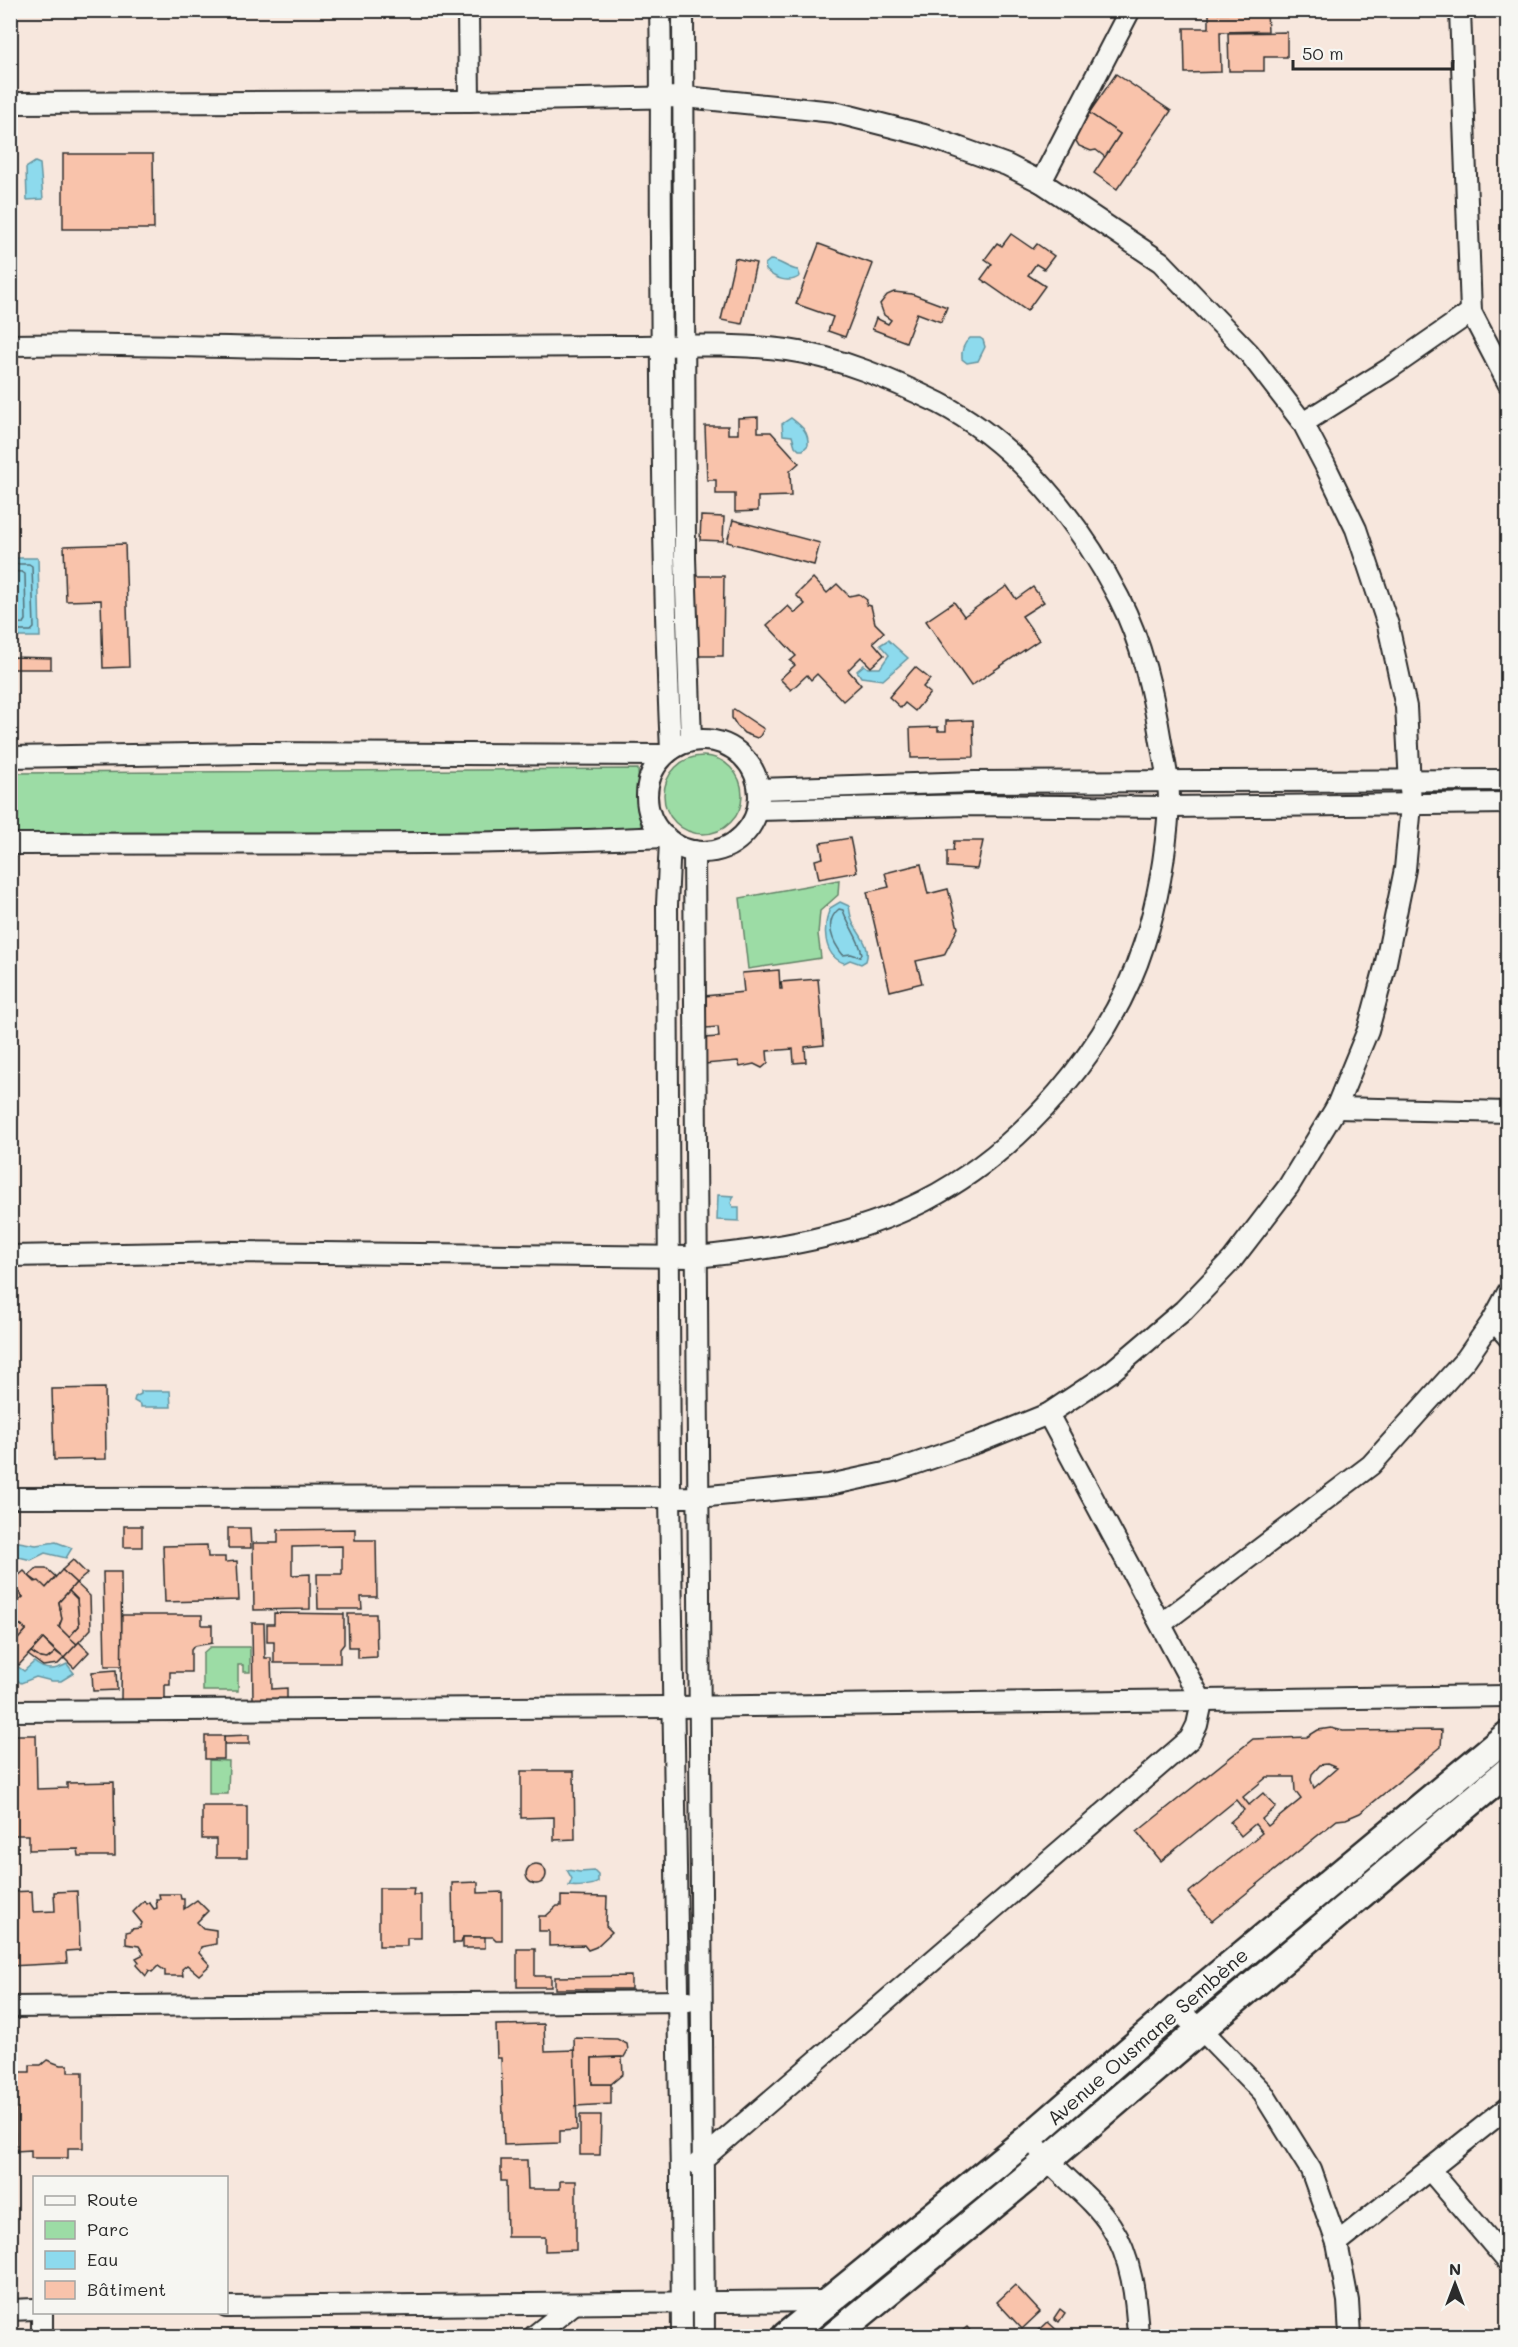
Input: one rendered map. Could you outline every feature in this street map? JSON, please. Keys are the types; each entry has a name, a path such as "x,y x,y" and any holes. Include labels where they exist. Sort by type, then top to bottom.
{"main road":[{"name":"Avenue Ousmane Sembène","path":"786,2337 827,2301 1030,2137 1176,2010 1508,1735"},
{"name":"Avenue Ousmane Sembène","path":"834,2337 1048,2160 1508,1771"}],"street":[{"path":"468,10 469,101"},
{"path":"660,10 663,97 661,346 668,753"},
{"path":"683,10 686,569 690,741"},
{"path":"1041,182 1130,10"},
{"path":"1460,10 1471,312 1508,383"},
{"path":"10,103 685,98 834,112 924,135 1007,165 1041,182 1103,221 1161,262 1249,353 1303,423 1356,529 1388,625 1406,706 1411,805 1405,869 1385,968 1368,1030 1336,1108 1288,1187 1232,1260 1184,1310 1112,1372 1048,1414 976,1443 894,1471 829,1485 698,1497 10,1498"},
{"path":"1303,423 1389,369 1471,312"},
{"path":"10,345 279,349 684,346 786,350 818,356 881,377 944,406 983,432 1017,461 1063,509 1101,563 1133,626 1156,709 1168,783 1168,807 1161,870 1143,946 1119,1003 1076,1070 1017,1135 976,1169 924,1201 852,1230 768,1250 696,1257 234,1252 10,1256"},
{"path":"690,741 716,741 737,750 752,767 759,789 758,810 749,829 734,843 715,851 694,851 668,839 657,827 649,809 647,790 652,771 668,753 690,741"},
{"path":"10,757 252,753 668,753"},
{"path":"759,789 975,782 1508,780"},
{"path":"758,810 970,805 1168,807 1508,803"},
{"path":"10,844 409,843 668,839"},
{"path":"668,839 670,1496 682,2337"},
{"path":"694,851 704,2337"},
{"path":"1336,1108 1508,1112"},
{"path":"1161,1624 1371,1465 1466,1359 1493,1320 1508,1292"},
{"path":"1493,1320 1508,1337"},
{"path":"681,2177 1191,1739 1202,1702 1048,1414"},
{"path":"10,1711 1202,1702 1508,1696"},
{"path":"10,2007 702,2001"},
{"path":"1176,2010 1201,2029 1263,2093 1311,2170 1337,2243 1348,2301 1350,2337"},
{"path":"1337,2243 1508,2107"},
{"path":"1030,2137 1048,2160 1084,2195 1111,2226 1127,2262 1137,2301 1138,2337"},
{"path":"1430,2170 1508,2262"},
{"path":"228,2307 827,2301"},
{"path":"534,2337 574,2304"},
{"path":"10,2310 33,2309"},
{"path":"42,2314 42,2337"}],"green space":[{"path":"703,756 718,759 731,767 739,780 742,795 739,810 731,823 718,831 703,834 688,831 675,823 667,810 664,795 667,780 675,767 688,759"},
{"path":"638,769 641,834 11,839 10,773"},
{"path":"839,880 838,895 820,911 818,934 821,958 748,969 740,898"},
{"path":"210,1647 250,1647 250,1672 243,1672 243,1665 238,1665 238,1691 203,1691 203,1653"},
{"path":"209,1760 229,1761 228,1794 209,1794"}],"water":[{"path":"35,162 40,164 43,199 27,200 26,168"},
{"path":"770,260 798,270 800,276 787,280 774,276 766,270 765,264"},
{"path":"970,338 980,338 985,347 978,361 967,363 962,359 962,353 964,345"},
{"path":"791,418 806,432 808,445 803,450 795,446 792,436 783,435 782,424"},
{"path":"11,558 38,558 40,637 11,637"},
{"path":"888,640 908,658 883,680 861,677 857,671 864,665 868,668 880,668 889,655 880,645"},
{"path":"840,902 849,906 853,923 866,947 866,961 861,964 850,960 844,963 832,954 828,947 826,923 828,915 830,908"},
{"path":"718,1195 734,1196 731,1203 733,1207 739,1207 739,1221 717,1220"},
{"path":"141,1391 170,1391 171,1407 141,1407 134,1401"},
{"path":"19,1542 36,1545 56,1542 72,1548 66,1558 45,1553 31,1560 19,1557 11,1562 11,1546"},
{"path":"10,1661 24,1671 34,1662 50,1669 67,1664 74,1673 61,1681 36,1677 21,1683 11,1675"},
{"path":"567,1870 594,1871 598,1875 598,1882 584,1886 569,1886 572,1879"}],"building":[{"path":"1267,12 1268,31 1220,32 1221,72 1185,73 1184,28 1209,28 1209,13"},
{"path":"1287,32 1287,57 1264,57 1264,71 1229,71 1228,33"},
{"path":"1116,74 1171,111 1117,189 1094,173 1120,134 1089,113"},
{"path":"1089,113 1120,134 1105,157 1096,150 1091,151 1079,146 1076,141 1073,131 1079,119"},
{"path":"63,154 153,154 154,229 63,229"},
{"path":"1011,234 1033,249 1037,244 1054,256 1044,269 1036,264 1028,275 1045,286 1027,311 981,279 992,264 985,259 997,243 1002,246"},
{"path":"819,244 873,264 845,337 828,331 833,317 796,304"},
{"path":"735,258 756,263 742,324 721,320"},
{"path":"894,292 912,294 947,307 941,322 917,313 906,342 872,329 876,318 888,324 891,320 884,315 880,304 887,295"},
{"path":"758,417 758,432 771,432 799,463 790,471 791,496 758,497 758,511 735,512 735,494 716,494 716,480 707,480 705,426 728,426 728,434 738,434 738,418"},
{"path":"701,516 724,517 723,541 700,540"},
{"path":"733,520 820,543 814,565 727,542"},
{"path":"125,544 129,667 103,668 101,600 66,601 64,546"},
{"path":"696,576 724,576 723,656 696,656"},
{"path":"813,578 827,593 837,584 849,596 859,594 867,600 866,605 871,606 875,623 884,632 873,642 884,655 871,667 861,657 848,670 861,685 843,701 817,674 811,680 807,675 791,690 780,679 795,665 790,661 796,656 767,625 788,606 795,613 805,604 796,595"},
{"path":"1007,586 1016,599 1033,587 1044,602 1022,616 1039,640 971,686 926,621 954,602 964,616"},
{"path":"10,657 51,658 51,669 10,669"},
{"path":"915,667 930,679 923,687 930,693 915,711 905,703 901,708 889,697"},
{"path":"734,709 764,729 760,736 757,738 744,733 737,726 732,718"},
{"path":"973,720 974,757 911,758 910,728 938,727 938,731 946,731 946,721"},
{"path":"850,838 857,872 819,879 815,860 823,858 820,843"},
{"path":"954,841 983,841 977,869 947,867 947,851 953,851"},
{"path":"921,864 928,894 948,889 958,928 944,955 916,961 922,983 890,991 867,892 889,887 885,873"},
{"path":"779,970 780,989 782,989 781,982 818,979 824,1045 805,1047 806,1062 794,1063 793,1049 767,1051 768,1063 762,1068 754,1064 740,1067 738,1061 705,1064 703,1038 719,1037 718,1027 706,1028 705,996 744,992 742,973"},
{"path":"105,1388 106,1459 54,1460 52,1389"},
{"path":"124,1526 142,1526 142,1547 124,1547"},
{"path":"228,1528 250,1528 251,1548 228,1548"},
{"path":"355,1529 355,1540 376,1540 377,1597 361,1597 362,1609 318,1609 317,1574 342,1574 342,1546 292,1547 292,1575 310,1574 310,1609 254,1610 253,1543 278,1543 278,1530"},
{"path":"207,1545 208,1557 225,1557 225,1562 237,1561 239,1600 165,1602 163,1546"},
{"path":"73,1560 87,1574 76,1583 62,1570"},
{"path":"37,1568 46,1568 56,1577 46,1588 29,1576"},
{"path":"62,1570 76,1583 59,1602 62,1619 59,1627 77,1644 64,1658 43,1639 19,1665 10,1658 10,1647 26,1630 19,1624 10,1624 10,1603 17,1602 23,1597 10,1583 24,1571 35,1582 39,1581 46,1588"},
{"path":"103,1572 121,1572 122,1666 105,1666"},
{"path":"76,1583 90,1596 91,1629 77,1644 69,1637 79,1626 77,1599 69,1591"},
{"path":"10,1584 23,1597 17,1602 10,1603"},
{"path":"69,1591 77,1599 79,1626 69,1637 59,1627 62,1619 59,1602"},
{"path":"274,1613 344,1614 344,1644 340,1649 340,1663 274,1663 274,1642 267,1642 267,1624 274,1624"},
{"path":"348,1614 376,1614 377,1657 358,1658 358,1647 349,1647"},
{"path":"122,1615 202,1615 202,1625 212,1625 212,1643 194,1646 191,1650 191,1672 170,1672 170,1685 165,1685 165,1701 121,1701"},
{"path":"252,1623 264,1623 265,1658 271,1658 272,1689 287,1688 287,1699 253,1700"},
{"path":"10,1624 19,1624 26,1630 12,1646"},
{"path":"43,1639 56,1652 47,1659 40,1658 31,1652"},
{"path":"79,1642 89,1652 74,1668 64,1658"},
{"path":"31,1652 40,1658 47,1659 56,1652 64,1658 58,1664 43,1666 28,1655"},
{"path":"116,1670 117,1690 93,1691 92,1672"},
{"path":"1331,1728 1343,1731 1442,1730 1441,1747 1360,1813 1337,1820 1212,1921 1188,1893 1262,1833 1255,1824 1241,1836 1230,1822 1244,1810 1236,1800 1161,1861 1137,1832 1253,1739 1307,1737 1318,1730","holes":["1327,1764 1337,1768 1314,1788 1311,1780 1312,1774 1320,1765","1267,1777 1294,1777 1295,1791 1301,1799 1268,1826 1262,1819 1276,1807 1263,1793 1249,1805 1243,1797"]},
{"path":"10,1735 36,1735 37,1789 67,1788 67,1783 114,1782 115,1856 79,1856 78,1849 29,1850 29,1835 10,1835"},
{"path":"249,1735 249,1744 224,1744 224,1736"},
{"path":"205,1736 224,1736 224,1759 205,1759"},
{"path":"521,1771 574,1771 575,1839 554,1840 554,1817 521,1818"},
{"path":"202,1806 247,1806 247,1858 216,1858 216,1839 202,1839"},
{"path":"536,1864 543,1867 546,1874 543,1881 536,1884 529,1881 526,1874 529,1867"},
{"path":"478,1882 478,1893 502,1892 502,1940 496,1940 493,1937 463,1937 461,1943 453,1943 452,1883"},
{"path":"379,1888 414,1888 413,1895 421,1895 421,1938 407,1938 407,1946 379,1946"},
{"path":"32,1891 33,1912 55,1911 54,1892 77,1891 80,1950 66,1951 67,1963 10,1966 10,1892"},
{"path":"159,1894 180,1894 181,1899 184,1899 184,1909 197,1900 208,1911 197,1922 203,1928 216,1930 216,1944 201,1947 199,1953 210,1965 199,1975 187,1965 182,1969 183,1976 165,1976 165,1971 158,1966 152,1972 149,1970 146,1976 136,1965 139,1962 136,1958 144,1954 139,1946 126,1944 126,1932 140,1928 142,1923 133,1912 144,1901 147,1904 149,1902 154,1909 157,1908 156,1899 160,1899"},
{"path":"561,1896 607,1897 606,1926 612,1932 596,1947 588,1950 584,1945 549,1946 549,1931 539,1931 539,1916 546,1916 557,1906 561,1906"},
{"path":"463,1937 485,1937 485,1948 463,1948"},
{"path":"517,1949 535,1949 535,1976 551,1976 551,1987 517,1987"},
{"path":"631,1976 631,1989 555,1989 555,1977"},
{"path":"544,2024 545,2051 575,2050 577,2130 560,2131 560,2143 504,2145 501,2058 497,2058 496,2025"},
{"path":"574,2038 617,2039 627,2044 628,2050 624,2057 592,2058 592,2084 611,2084 611,2104 576,2106"},
{"path":"622,2057 623,2074 611,2084 592,2084 592,2058"},
{"path":"47,2060 60,2065 68,2065 68,2072 83,2072 83,2148 68,2148 68,2158 31,2158 31,2150 16,2151 16,2072 30,2072 30,2065 41,2065"},
{"path":"580,2115 601,2115 600,2155 580,2155"},
{"path":"10,2133 15,2133 15,2154 10,2154"},
{"path":"501,2160 527,2160 528,2189 560,2189 560,2181 576,2181 576,2250 545,2251 545,2237 507,2237 506,2181 501,2181"},
{"path":"1015,2285 1040,2312 1022,2329 997,2302"},
{"path":"1060,2309 1065,2313 1059,2322 1054,2318"},
{"path":"1048,2322 1063,2336 1033,2336"},
{"path":"967,2327 975,2336 956,2336"}]}
